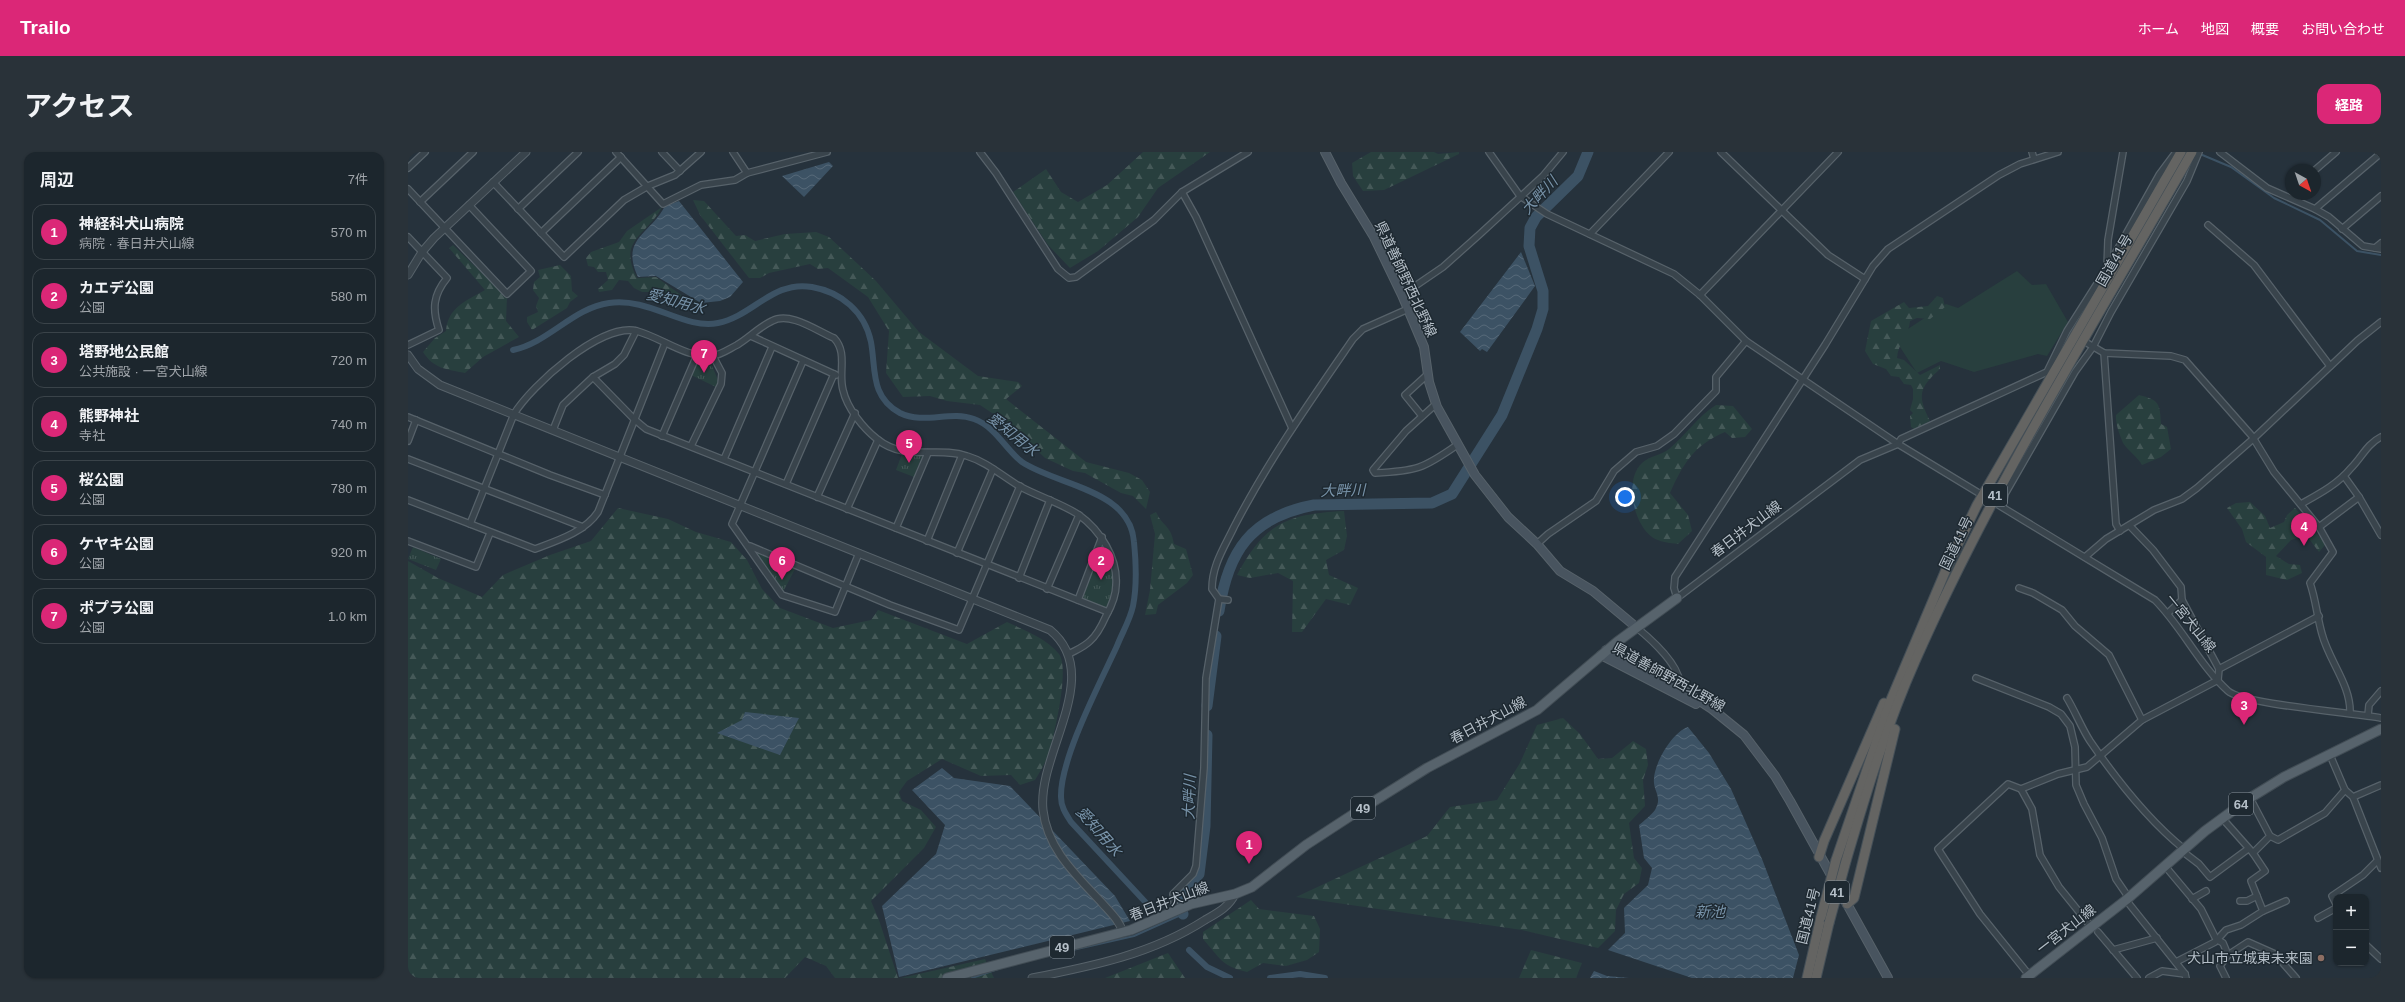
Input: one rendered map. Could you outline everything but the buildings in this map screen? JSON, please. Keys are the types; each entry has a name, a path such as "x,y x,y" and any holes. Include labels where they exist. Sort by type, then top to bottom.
{"highway":[{"name":"国道41号","path":"1841,861 1916,659 1993,500 2192,152"},
{"name":"国道41号","path":"1807,978 1890,702 1948,565 1984,494 2177,153"},
{"path":"1819,857 1906,648 1932,590 1948,565"},
{"path":"1847,904 1854,898 1882,773 1916,659"},
{"name":"国道41号","path":"1816,978 1825,920"}],"main road":[{"name":"県道善師野西北野線","path":"1326,152 1341,183 1374,237 1420,333 1428,374 1436,404 1457,445 1475,475 1508,517 1537,544 1560,571 1593,591 1636,627"},
{"name":"春日井犬山線","path":"947,978 1123,933 1139,928 1175,910 1191,904 1235,894 1252,887 1306,845 1427,768 1537,710 1636,627 1677,598"},
{"name":"県道善師野西北野線","path":"1604,653 1701,707 1744,735"},
{"name":"県道善師野西北野線","path":"1604,653 1680,688 1712,709 1744,735 1775,776 1888,978"},
{"name":"一宮犬山線","path":"2027,977 2095,930 2183,850 2222,818 2250,798 2284,777 2381,729"}],"street":[{"path":"408,168 425,152"},
{"path":"420,202 473,152"},
{"path":"408,275 422,252 444,228 524,152"},
{"path":"518,209 578,152"},
{"path":"616,152 663,204 701,185 735,180 747,173 827,152"},
{"path":"662,152 680,171"},
{"path":"493,182 564,257 624,200 648,186 680,171 701,152"},
{"path":"733,152 747,173"},
{"path":"980,152 996,173 1058,269 1069,278 1076,277 1154,220 1182,192 1248,152"},
{"path":"1489,152 1520,196 1547,214 1658,265 1685,281 1746,341 1898,444 1993,500"},
{"path":"1402,295 1443,267 1543,176 1563,152"},
{"path":"1590,234 1669,152"},
{"path":"1721,152 1828,255 1865,279"},
{"path":"1700,295 1838,152"},
{"path":"2032,152 2034,159"},
{"path":"1677,598 1674,588 1675,577 1865,279 1888,249 1999,175 2034,159 2058,152"},
{"path":"2107,268 2108,240 2124,152"},
{"path":"2003,506 2005,494 2075,372 2093,347 2111,312 2187,181 2193,163 2199,152"},
{"path":"2220,152 2268,188 2285,195"},
{"path":"2321,165 2336,152"},
{"name":"春日井犬山線","path":"1677,598 1860,460 1898,444 1901,439 2045,374 2067,331 2107,268 2159,174 2177,153"},
{"path":"2315,208 2381,153"},
{"path":"541,233 621,157"},
{"path":"408,189 507,294 531,271 469,205"},
{"path":"1182,192 1196,217 1292,428"},
{"path":"2342,229 2381,196"},
{"path":"2297,200 2315,208 2363,246 2378,249 2381,243"},
{"path":"2208,225 2254,265 2330,366"},
{"path":"408,237 447,278 439,288 434,299 434,315 438,330 408,345"},
{"path":"1175,910 1173,894 1193,874 1196,866 1204,768 1206,678 1219,599 1212,589 1217,560 1248,500 1292,428 1353,339 1363,329 1408,309"},
{"path":"470,524 514,414 533,388 594,340 615,333 636,331 696,355 713,356 724,352 751,336 771,321 783,318 792,319 834,338 839,343 842,354 841,377 846,399 855,413 878,440 902,451 928,453 952,452 984,462 1020,486 1079,515 1102,537 1112,563 1116,584 1108,612 1089,642 1069,654"},
{"path":"2085,557 2106,539 2130,526 2154,510 2192,492 2253,439 2330,366 2381,322"},
{"path":"553,430 563,405 593,377 624,355 636,331"},
{"path":"2067,331 2072,334"},
{"path":"751,336 772,347 841,377"},
{"path":"1537,544 1548,534 1596,501 1609,476 1636,452 1657,446 1682,426 1716,391 1716,377 1746,341"},
{"path":"408,500 470,524 490,534 535,549 583,527 593,519 605,495 665,342"},
{"path":"2087,343 2104,353 2172,356 2185,360 2225,404 2253,439 2274,472 2319,526 2333,552 2310,583 2319,616 2321,634 2347,692 2350,713"},
{"path":"724,459 772,347"},
{"path":"2104,353 2116,524 2120,531"},
{"path":"408,355 418,368 440,385 620,456 1050,630 1060,639 1069,654 1073,671 1071,689 1044,789 1043,810 1047,829 1054,846 1064,860 1115,918 1123,933"},
{"path":"662,436 696,355"},
{"path":"691,446 721,384 722,373 713,356"},
{"path":"803,361 732,524 749,546 782,595 835,612 859,553"},
{"path":"786,484 834,374"},
{"path":"1422,416 1404,395 1428,374"},
{"path":"593,377 634,419 646,428 662,436 724,459 988,566 1108,612"},
{"path":"1436,404 1406,431 1373,470 1375,473 1408,472 1429,465 1457,445"},
{"path":"817,497 855,413"},
{"path":"408,417 498,452 550,475 605,495"},
{"path":"408,441 416,420"},
{"path":"2301,504 2321,493 2344,476 2372,441 2381,436"},
{"path":"847,509 878,440"},
{"path":"896,528 928,453"},
{"path":"926,541 962,454"},
{"path":"408,458 583,527"},
{"path":"958,553 993,469"},
{"path":"2344,476 2359,497 2381,535"},
{"path":"749,546 845,586 959,630 988,566 1020,486"},
{"path":"2319,526 2359,497"},
{"path":"1019,578 1050,500"},
{"name":"一宮犬山線","path":"1993,500 2144,592 2168,613 2218,680 2229,692 2242,698 2381,718"},
{"path":"1047,589 1079,515"},
{"path":"2021,789 2058,774 2087,767 2102,756 2142,720 2218,680 2218,669 2182,600 2181,587 2153,550 2130,526"},
{"path":"408,541 476,567 490,534"},
{"path":"1078,600 1102,537"},
{"path":"2019,588 2033,593 2062,610 2075,626 2109,655 2142,720"},
{"path":"1219,599 1228,600"},
{"path":"2168,613 2182,600"},
{"path":"2218,669 2319,616"},
{"name":"県道善師野西北野線","path":"1636,627 1652,641 1677,672 1681,681 1680,688"},
{"path":"1976,678 2062,714 2070,726 2075,747 2076,785 2102,838 2116,879 2128,899 2186,976"},
{"path":"2368,715 2369,705 2381,691"},
{"path":"2067,698 2090,740 2134,798 2170,838 2210,877 2248,849"},
{"path":"2330,755 2346,790 2353,797 2381,868"},
{"path":"2027,977 1980,914 1938,849 2008,784 2021,789 2032,809 2040,855 2059,887 2137,978"},
{"path":"2353,797 2381,785"},
{"path":"2250,798 2270,836 2278,840 2325,813 2346,790"},
{"path":"2222,818 2253,853 2265,871 2251,881 2263,911"},
{"path":"2253,853 2270,836"},
{"path":"2335,894 2363,875 2377,861"},
{"path":"2165,866 2201,909 2216,939 2223,943 2228,955"},
{"path":"2192,899 2206,891"},
{"path":"1032,978 1098,965 1147,950 1200,923 1227,905 1235,894"},
{"path":"2240,900 2247,901 2257,896"},
{"path":"2176,962 2215,942 2216,939 2226,930 2286,901"},
{"path":"2318,918 2333,910"},
{"path":"2113,950 2157,938"},
{"path":"2226,978 2220,966 2228,955 2248,942 2275,954 2296,978"},
{"path":"2369,948 2381,959"},
{"path":"2149,978 2162,972 2186,976"}],"green space":[{"path":"1143,152 1210,152 1158,188 1138,217 1098,251 1070,268 1048,245 1013,192 1046,169 1061,192 1078,202 1107,185"},
{"path":"1371,152 1434,152 1438,154 1459,152 1459,154 1384,190 1363,191 1353,176 1352,163"},
{"path":"693,200 704,201 736,236 745,235 755,241 785,234 816,232 829,237 876,281 919,332 978,376 1018,382 1022,386 1006,399 1086,462 1129,473 1142,480 1150,492 1146,509 1133,496 1121,493 1085,473 1073,471 1045,458 1022,436 1012,430 998,414 992,413 980,405 947,401 930,396 903,397 886,373 889,331 868,297 828,268 818,269 810,264 769,273 760,278 749,278 700,215"},
{"path":"662,207 656,217 636,239 632,246 630,255 632,265 637,278 656,277 684,297 698,302 693,303 657,292 642,292 634,288 628,281 619,280 612,290 599,292 598,289 608,280 606,272 598,272 594,267 588,266 586,258 591,252 619,242 627,231"},
{"path":"453,245 497,288 499,287 507,297 506,321 519,337 483,357 465,373 436,365 427,358 423,352 435,338 446,331 447,323 454,310 465,301 485,290 449,248"},
{"path":"560,265 571,276 572,291 578,296 570,302 567,308 532,330 527,322 527,317 538,312 536,306 539,298 533,290 534,282 540,277 538,270"},
{"path":"2017,271 2032,285 2046,284 2068,322 2047,356 2038,354 1974,372 1941,361 1917,373 1894,338 1946,304 1958,308"},
{"path":"1937,296 1943,298 1945,307 1930,319 1917,318 1910,321 1908,331 1901,343 1897,358 1904,360 1920,375 1940,365 1940,369 1928,381 1922,392 1923,405 1930,421 1914,429 1911,427 1910,416 1913,413 1910,410 1913,399 1913,389 1911,385 1904,384 1899,377 1891,376 1886,369 1873,364 1865,351 1871,321 1904,302 1909,308 1928,306"},
{"path":"698,360 710,361 718,380 716,387 691,375"},
{"path":"2139,395 2151,399 2159,407 2161,424 2167,427 2171,449 2161,457 2142,465 2123,443 2116,422 2116,415"},
{"path":"1716,405 1733,406 1752,429 1745,437 1732,438 1725,432 1714,437 1697,449 1685,464 1670,493 1688,515 1692,531 1678,544 1655,539 1645,530 1636,512 1632,490 1636,470 1645,461 1669,449 1703,415"},
{"path":"902,454 922,456 914,477 896,470"},
{"path":"2250,502 2265,516 2270,528 2284,522 2287,515 2295,508 2322,540 2325,545 2319,552 2306,535 2291,540 2276,556 2289,564 2300,565 2302,573 2287,580 2266,575 2266,557 2246,542 2242,529 2227,508 2236,503"},
{"path":"618,508 668,519 696,532 731,542 747,560 762,589 780,608 833,628 871,620 878,610 967,644 1007,622 1042,639 1059,654 1062,662 1063,673 1057,718 1049,753 1035,780 1020,785 1011,775 981,776 942,759 907,781 899,792 902,801 921,810 936,827 924,848 871,901 879,920 898,978 835,978 826,966 805,957 785,978 408,978 408,561 438,578 482,597 503,575 550,555 591,541"},
{"path":"1344,511 1347,536 1344,550 1326,560 1329,575 1358,588 1350,605 1326,599 1302,632 1292,632 1293,581 1278,573 1250,578 1237,575 1247,557 1258,543 1268,533 1280,525 1292,519 1307,515"},
{"path":"1156,512 1169,529 1174,544 1186,549 1193,575 1187,583 1158,605 1156,614 1145,615 1150,590 1155,534 1150,515"},
{"path":"1102,544 1111,568 1113,583 1107,608 1082,599"},
{"path":"413,547 441,559 436,570 408,559"},
{"path":"757,553 795,569 783,592"},
{"path":"1563,718 1580,734 1598,759 1612,758 1633,741 1646,749 1648,765 1643,780 1645,806 1629,823 1634,858 1642,868 1639,883 1624,894 1616,910 1615,931 1598,948 1522,930 1296,897 1427,836 1450,807 1497,800 1520,763 1537,725"},
{"path":"1251,900 1259,909 1314,916 1320,929 1319,952 1307,960 1286,966 1263,963 1247,972 1238,970 1226,964 1203,939 1203,932"},
{"path":"1531,950 1582,963 1576,978 1519,978"},
{"path":"1168,953 1185,978 1105,978"},
{"path":"985,959 994,978 901,978"}],"water":[{"path":"829,162 833,166 804,197 782,176"},
{"path":"679,201 743,282 730,297 720,301 701,303 656,276 638,277 633,264 635,245 639,238 659,216 665,206"},
{"path":"1521,252 1535,286 1487,352 1482,349 1480,351 1460,332"},
{"path":"745,712 799,718 780,755 717,733 742,720"},
{"name":"新池","path":"1688,727 1709,753 1731,789 1762,859 1799,955 1793,978 1692,978 1608,950 1625,933 1624,908 1648,885 1652,868 1644,858 1639,825 1655,810 1657,806 1658,799 1654,783 1656,768 1664,750 1670,742 1682,730"},
{"path":"942,768 954,778 1010,786 1115,896 1130,921 899,977 882,906 936,854 945,825 912,790"},
{"path":"1594,971 1607,976 1629,978 1590,978"}],"waterway":[{"name":"大畔川","path":"1219,611 1223,590 1236,554 1246,540 1259,528 1274,518 1314,505 1432,503 1452,494 1502,415 1537,329 1543,309 1543,291 1529,246 1530,228 1536,217 1578,176 1588,152"},
{"path":"2200,154 2231,167 2274,198 2320,220 2357,251 2381,255"},
{"name":"愛知用水","path":"513,350 538,340 584,311 609,303 624,302 639,305 692,322 705,324 718,323 742,313 774,293 798,286 812,287 833,293 850,305 863,321 871,342 876,382 879,391 890,406 900,413 918,418 956,416 974,419 988,427 1022,462 1037,470 1090,491 1106,500 1120,511 1130,524 1134,542 1136,574 1132,611 1074,742 1062,781 1061,801 1071,822 1149,906"},
{"name":"大畔川","path":"1207,706 1216,636"},
{"name":"大畔川","path":"1183,914 1177,896 1199,874 1205,826 1207,735"},
{"path":"1055,954 1134,936 1183,914"},
{"name":"愛知用水","path":"1189,950 1207,967 1230,978"},
{"path":"972,978 1001,968"},
{"name":"愛知用水","path":"1270,978 1300,974 1325,978"}],"place":[{"name":"ポプラ公園","path":"704,373"},
{"name":"桜公園","path":"909,463"},
{"name":"熊野神社","path":"2304,546"},
{"name":"ケヤキ公園","path":"782,580"},
{"name":"カエデ公園","path":"1101,580"},
{"name":"塔野地公民館","path":"2244,725"},
{"name":"神経科犬山病院","path":"1249,864"},
{"name":"犬山市立城東未来園","path":"2321,958"}]}
